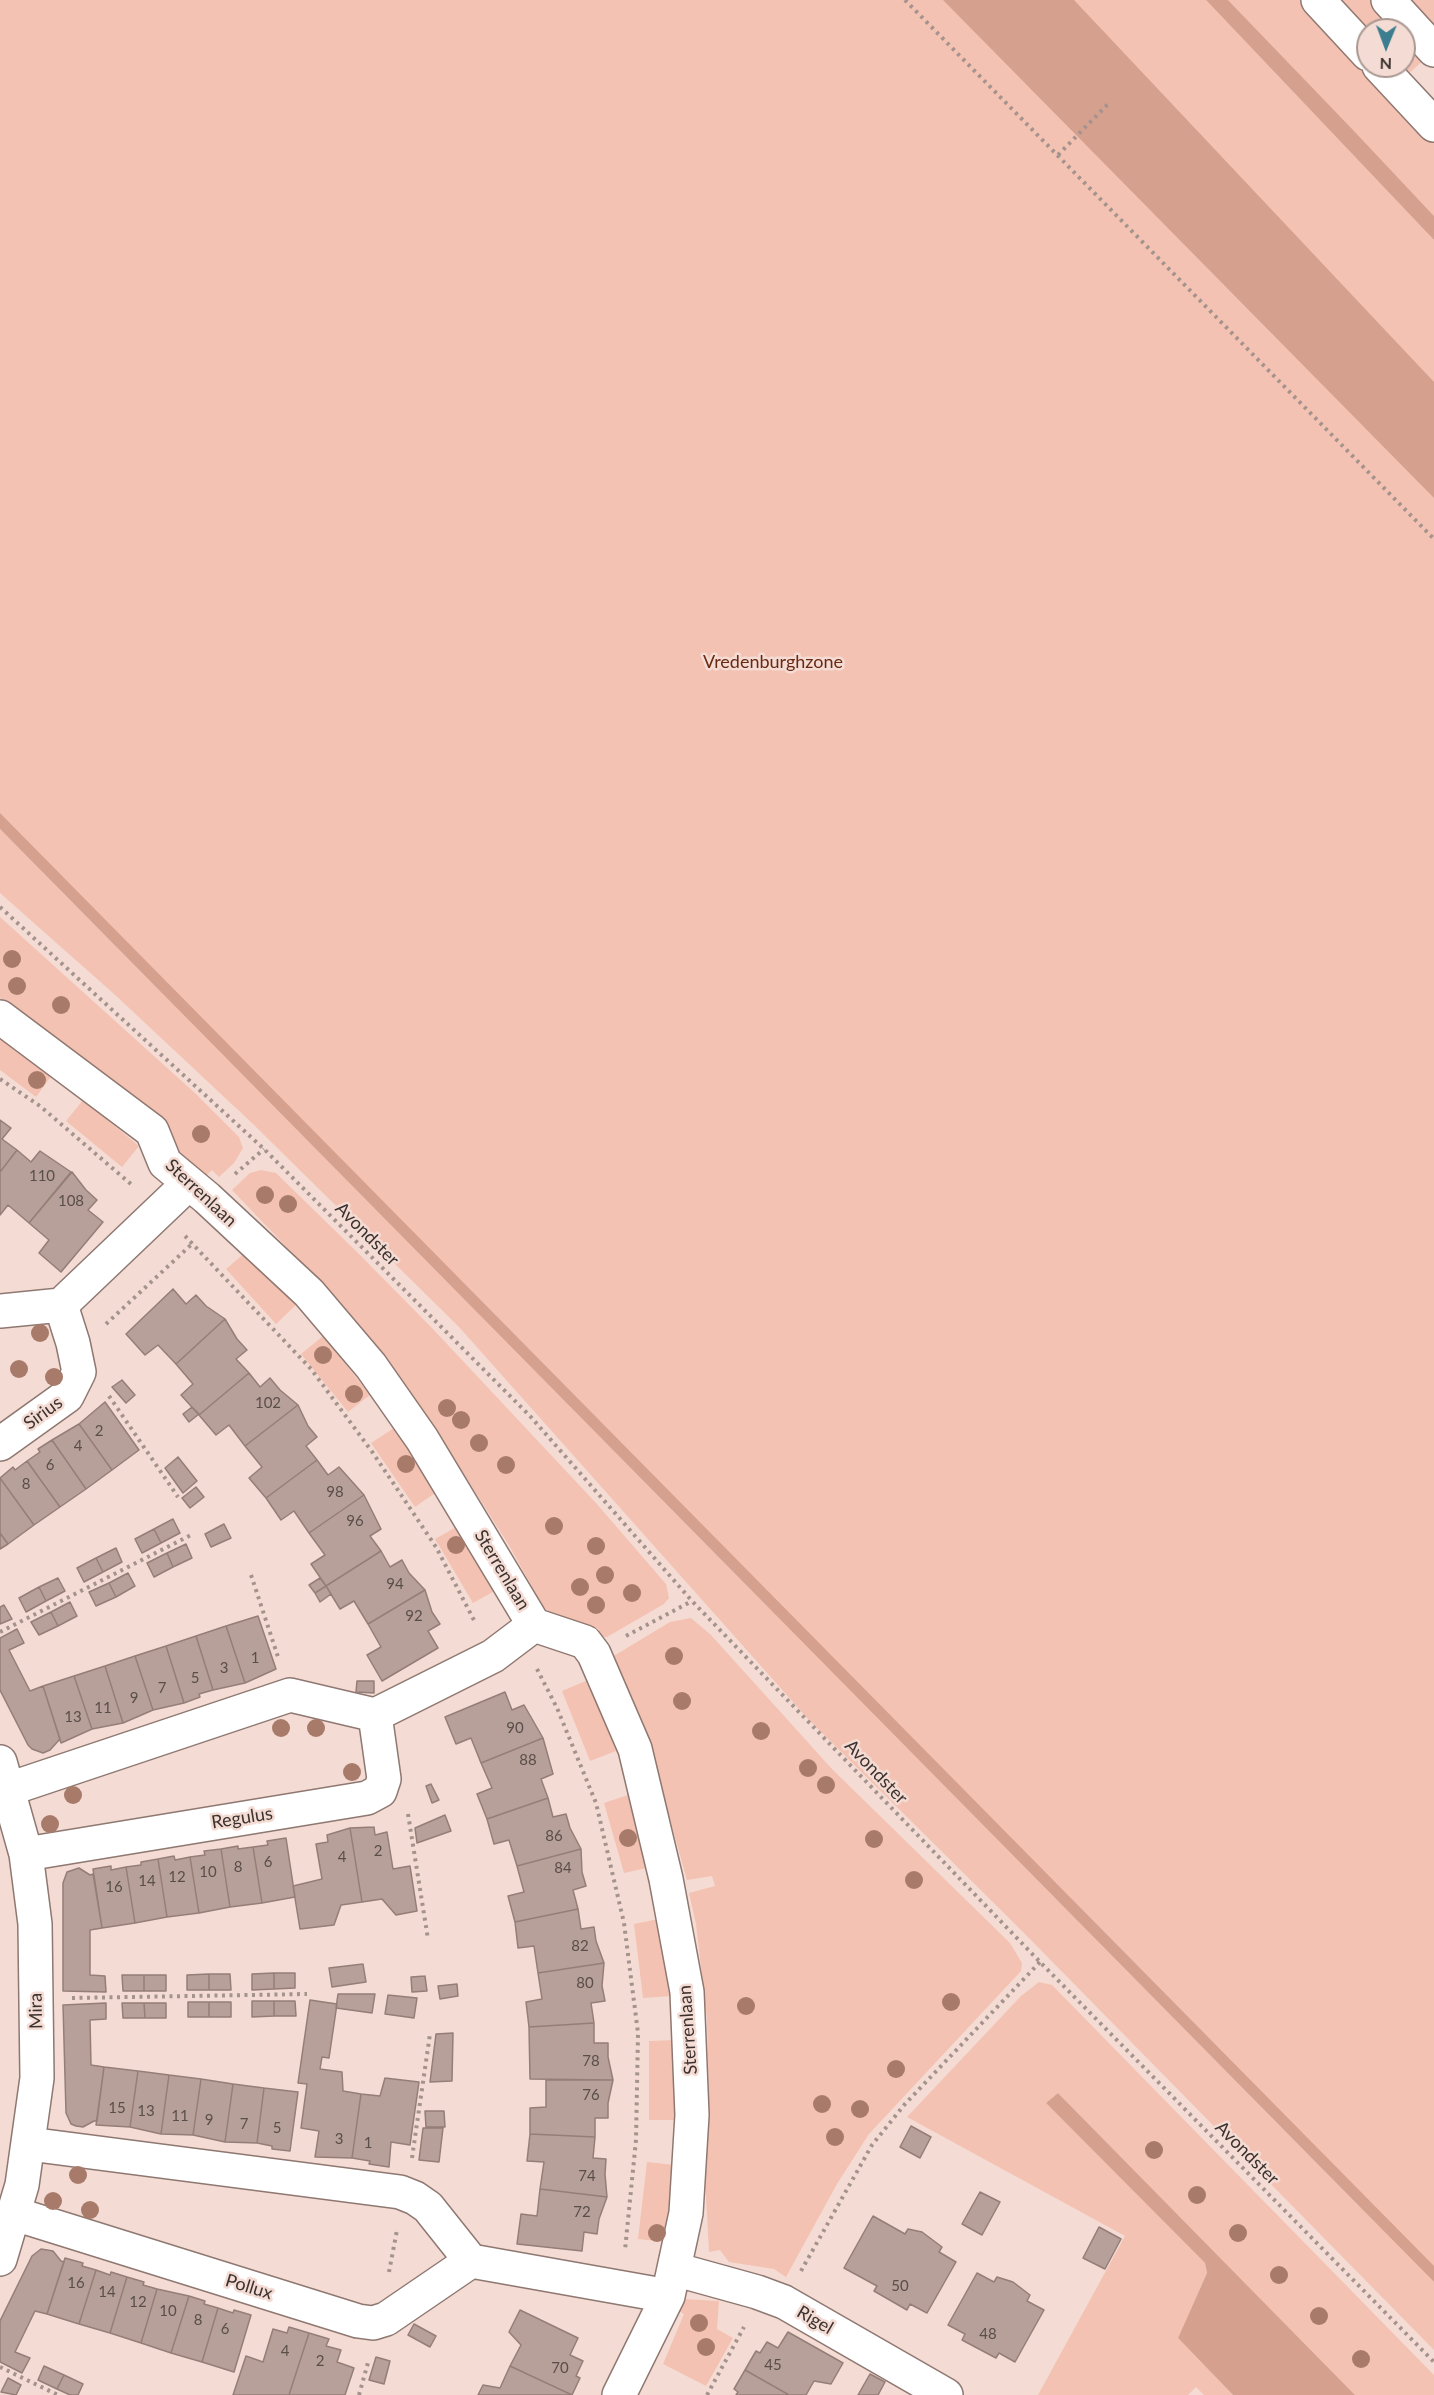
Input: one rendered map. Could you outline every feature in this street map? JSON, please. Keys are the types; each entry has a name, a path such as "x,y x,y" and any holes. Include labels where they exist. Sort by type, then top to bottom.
{"street":[{"path":"1318,0 1356,41"},
{"path":"1388,0 1434,50"},
{"path":"1390,78 1434,125"},
{"name":"Sterrenlaan","path":"0,1017 152,1131 165,1163 309,1293 371,1365 422,1439 527,1630 585,1642 594,1654 635,1749 666,1879 687,1992 692,2115 686,2213 671,2283 619,2395"},
{"path":"0,1311 61,1305 189,1183"},
{"path":"61,1305 76,1358"},
{"name":"Sirius","path":"0,1444 67,1396 76,1358"},
{"path":"4,1775 290,1695 375,1715 493,1656 527,1630"},
{"path":"375,1715 384,1779 381,1791"},
{"name":"Mira","path":"0,2259 22,2185 37,2078 35,1924 26,1854 4,1775"},
{"name":"Regulus","path":"26,1854 367,1798 381,1791"},
{"path":"29,2144 400,2192 428,2207 471,2260 621,2289 671,2283"},
{"name":"Pollux","path":"15,2214 358,2321 373,2323 386,2319 471,2260"},
{"name":"Rigel","path":"671,2283 771,2297 946,2395"}],"path":[{"path":"905,0 1434,539"},
{"path":"1058,155 1108,104"},
{"name":"Avondster","path":"0,907 272,1158 530,1416 692,1601 1040,1962 1434,2362"},
{"path":"0,1079 40,1106 160,1211 311,1369 373,1453 436,1547 493,1656"},
{"path":"178,1497 102,1385 76,1358 90,1339 225,1215"},
{"path":"0,1632 193,1534"},
{"path":"251,1575 290,1695"},
{"path":"594,1654 692,1601"},
{"path":"527,1630 596,1803 624,1923 638,2033 636,2140 621,2289"},
{"path":"381,1791 407,1810 428,1939"},
{"path":"707,2395 754,2310 771,2297 872,2145 905,2104 1040,1962"},
{"path":"35,1999 307,1994"},
{"path":"407,2195 430,2034"},
{"path":"0,2367 58,2395"}],"green space":[{"name":"Vredenburghzone","path":"0,0 1206,0 1434,240 1434,2272 0,819"},
{"path":"1228,0 1305,0 1356,54 1356,78 1379,78 1434,136 1434,216"},
{"path":"1334,0 1373,0 1389,18 1356,18"},
{"path":"1404,0 1434,0 1434,33"},
{"path":"1416,49 1425,59 1416,67"},
{"path":"0,829 1434,2282 1434,2350 1023,1932 809,1720 459,1327 253,1124 113,993 0,893"},
{"path":"0,917 196,1094 239,1137 243,1148 234,1163 219,1177 212,1170 200,1182 193,1179 168,1129 0,998"},
{"path":"0,1037 52,1075 36,1097 0,1070"},
{"path":"83,1100 139,1146 122,1167 66,1121"},
{"path":"261,1170 276,1173 357,1252 432,1328 596,1503 666,1584 669,1598 664,1604 607,1637 602,1637 598,1629 550,1613 542,1605 510,1547 434,1427 319,1281 232,1190 250,1173"},
{"path":"247,1251 297,1304 276,1324 226,1269"},
{"path":"323,1336 370,1395 348,1412 301,1354"},
{"path":"394,1428 438,1491 415,1507 371,1443"},
{"path":"460,1525 498,1589 473,1603 435,1539"},
{"path":"691,1618 711,1635 832,1769 1010,1943 1022,1963 1021,1971 869,2134 837,2184 786,2277 774,2269 729,2262 720,2250 709,2252 705,2178 709,2108 707,2019 696,1924 689,1893 715,1886 712,1876 687,1880 654,1762 612,1657 670,1622"},
{"path":"588,1680 616,1751 590,1761 562,1691"},
{"path":"631,1794 656,1866 624,1873 604,1803"},
{"path":"668,1917 672,1996 643,1998 634,1924"},
{"path":"1039,1982 1052,1985 1434,2375 1434,2395 1355,2395 1058,2093 1046,2103 1205,2263 1207,2273 1178,2338 1233,2395 1204,2395 1196,2387 1188,2395 1038,2395 1125,2236 907,2117 1021,1996"},
{"path":"677,2040 677,2120 649,2120 649,2041"},
{"path":"647,2162 675,2165 666,2242 638,2239"},
{"path":"684,2299 719,2301 717,2329 733,2338 706,2386 663,2364 684,2314 675,2309"}],"shaded area":[{"path":"943,0 1074,0 1434,382 1434,498"},
{"path":"1206,0 1228,0 1353,130 1434,216 1434,240"},
{"path":"0,813 1434,2266 1434,2282 0,829"},
{"path":"1058,2093 1355,2395 1233,2395 1178,2338 1207,2273 1205,2263 1046,2103"}],"building":[{"path":"0,1120 11,1128 2,1139 17,1150 0,1172"},
{"path":"17,1150 31,1162 40,1151 71,1172 29,1223 8,1205 0,1215 0,1172"},
{"path":"72,1172 97,1200 88,1210 103,1222 61,1272 39,1253 49,1240 29,1223"},
{"path":"173,1289 186,1304 196,1295 206,1306 225,1319 176,1364 158,1345 145,1355 126,1334"},
{"path":"225,1319 247,1350 236,1359 249,1373 199,1415 181,1395 193,1384 176,1364"},
{"path":"249,1373 260,1387 270,1378 298,1405 245,1446 229,1425 216,1435 199,1415"},
{"path":"122,1380 135,1395 126,1403 112,1387"},
{"path":"105,1402 139,1450 112,1470 79,1424"},
{"path":"298,1405 308,1426 317,1437 306,1446 317,1460 266,1498 249,1478 262,1467 245,1446"},
{"path":"192,1407 199,1414 189,1422 183,1414"},
{"path":"79,1424 112,1470 86,1489 52,1440"},
{"path":"52,1440 86,1489 60,1507 27,1461 40,1452 38,1449"},
{"path":"178,1457 197,1481 183,1493 165,1468"},
{"path":"317,1460 328,1475 339,1467 364,1495 309,1533 294,1511 281,1520 266,1498"},
{"path":"27,1461 60,1507 34,1525 0,1478 13,1467 15,1470"},
{"path":"0,1478 34,1525 8,1544 0,1533"},
{"path":"196,1487 204,1497 190,1508 182,1498"},
{"path":"364,1495 381,1529 370,1536 381,1551 326,1586 311,1564 325,1555 309,1533"},
{"path":"173,1519 180,1533 161,1543 154,1529"},
{"path":"224,1524 231,1538 211,1547 205,1534"},
{"path":"154,1529 161,1543 142,1553 135,1539"},
{"path":"0,1533 8,1544 0,1549"},
{"path":"186,1544 192,1558 173,1567 167,1553"},
{"path":"116,1548 122,1562 103,1572 96,1558"},
{"path":"381,1551 390,1567 402,1560 409,1573 425,1590 368,1624 354,1601 340,1609 326,1586"},
{"path":"167,1553 173,1567 154,1577 147,1563"},
{"path":"96,1558 103,1572 84,1582 77,1568"},
{"path":"128,1573 135,1586 116,1597 109,1583"},
{"path":"58,1578 65,1591 46,1601 39,1587"},
{"path":"320,1578 326,1586 315,1593 309,1585"},
{"path":"109,1583 116,1597 96,1606 89,1592"},
{"path":"326,1586 331,1594 320,1602 315,1593"},
{"path":"39,1587 46,1601 26,1612 19,1598"},
{"path":"425,1590 432,1612 440,1624 428,1631 438,1648 382,1681 367,1655 381,1647 368,1624"},
{"path":"70,1602 77,1616 58,1626 51,1612"},
{"path":"4,1605 12,1619 0,1624 0,1607"},
{"path":"51,1612 58,1626 39,1635 31,1622"},
{"path":"258,1616 276,1669 245,1683 226,1626"},
{"path":"226,1626 245,1683 213,1690 196,1636"},
{"path":"17,1629 24,1643 9,1650 30,1691 43,1686 60,1739 50,1750 43,1753 28,1745 0,1690 0,1638"},
{"path":"196,1636 213,1690 199,1694 200,1697 184,1703 166,1646"},
{"path":"166,1646 184,1703 153,1710 135,1656"},
{"path":"135,1656 153,1710 123,1723 105,1666"},
{"path":"105,1666 123,1723 92,1729 74,1676"},
{"path":"74,1676 92,1729 61,1743 43,1686"},
{"path":"357,1681 374,1681 374,1693 356,1692"},
{"path":"505,1692 512,1710 524,1705 543,1738 481,1763 471,1738 456,1744 445,1717"},
{"path":"543,1738 553,1774 541,1779 548,1798 487,1819 477,1794 492,1788 481,1763"},
{"path":"431,1784 439,1800 432,1803 426,1786"},
{"path":"548,1798 553,1817 566,1814 570,1828 581,1849 517,1866 509,1840 494,1844 487,1819"},
{"path":"445,1815 451,1831 417,1843 415,1828"},
{"path":"374,1827 375,1835 387,1832 393,1869 410,1866 417,1911 396,1915 382,1899 362,1902 350,1828"},
{"path":"350,1828 362,1902 341,1905 334,1925 300,1929 293,1886 322,1879 316,1844 328,1842 327,1835"},
{"path":"286,1838 295,1897 262,1903 253,1847 268,1845 267,1841"},
{"path":"238,1846 238,1849 253,1847 262,1903 230,1907 221,1849"},
{"path":"221,1849 230,1907 199,1913 190,1857 205,1855 204,1851"},
{"path":"581,1849 582,1872 586,1886 573,1890 578,1909 515,1922 508,1896 524,1892 517,1866"},
{"path":"174,1856 175,1860 190,1857 199,1913 167,1917 158,1859"},
{"path":"158,1859 167,1917 135,1923 126,1867"},
{"path":"111,1866 111,1870 126,1867 135,1923 102,1928 93,1869"},
{"path":"79,1868 90,1875 93,1874 102,1928 90,1930 90,1975 105,1976 106,1992 63,1991 63,1883 67,1872"},
{"path":"578,1909 581,1929 594,1927 596,1941 604,1963 538,1973 534,1946 518,1948 515,1922"},
{"path":"604,1963 602,1986 605,2001 591,2003 594,2023 529,2027 526,2002 542,1999 538,1973"},
{"path":"363,1964 366,1982 332,1987 329,1968"},
{"path":"274,1973 295,1973 295,1988 274,1989"},
{"path":"274,1973 274,1989 252,1990 252,1974"},
{"path":"209,1974 230,1974 231,1990 209,1990"},
{"path":"209,1974 209,1990 187,1990 187,1975"},
{"path":"122,1975 144,1975 144,1991 123,1991"},
{"path":"144,1975 166,1975 166,1991 144,1991"},
{"path":"425,1976 427,1991 412,1992 411,1977"},
{"path":"457,1984 458,1996 440,1999 438,1986"},
{"path":"338,1994 375,1994 372,2013 336,2008"},
{"path":"388,1995 417,1998 414,2018 385,2014"},
{"path":"310,2000 337,2004 329,2058 322,2057 320,2069 342,2072 343,2091 361,2094 352,2158 315,2157 319,2131 301,2128 307,2084 298,2083"},
{"path":"252,2001 274,2001 274,2016 252,2017"},
{"path":"274,2001 295,2001 296,2016 274,2016"},
{"path":"188,2002 209,2002 209,2017 188,2017"},
{"path":"209,2002 231,2002 231,2017 209,2017"},
{"path":"106,2003 106,2019 90,2020 91,2065 104,2067 97,2121 83,2127 76,2126 71,2124 66,2113 63,2005"},
{"path":"122,2003 144,2003 145,2018 123,2018"},
{"path":"144,2003 166,2003 166,2018 145,2018"},
{"path":"594,2023 594,2043 608,2043 608,2057 613,2080 530,2079 529,2027"},
{"path":"453,2033 452,2081 430,2082 436,2034"},
{"path":"104,2067 138,2071 130,2127 96,2125"},
{"path":"138,2071 169,2075 161,2134 130,2127"},
{"path":"169,2075 201,2079 193,2135 161,2134"},
{"path":"385,2078 419,2082 410,2145 391,2142 389,2167 369,2164 370,2161 352,2158 361,2094 380,2096"},
{"path":"201,2079 233,2084 225,2142 193,2135"},
{"path":"546,2080 613,2080 608,2103 608,2118 595,2118 595,2137 530,2134 530,2108 546,2107"},
{"path":"233,2084 264,2088 257,2143 225,2142"},
{"path":"264,2088 298,2092 290,2151 272,2149 272,2146 257,2143"},
{"path":"425,2111 444,2111 445,2127 426,2127"},
{"path":"911,2126 931,2137 920,2158 900,2147"},
{"path":"423,2128 443,2128 439,2162 419,2160"},
{"path":"530,2134 595,2137 593,2158 606,2159 607,2197 540,2189 544,2162 527,2161"},
{"path":"540,2189 607,2197 599,2219 597,2234 584,2232 582,2251 517,2244 521,2214 537,2216"},
{"path":"980,2192 1000,2202 982,2235 962,2224"},
{"path":"873,2216 905,2234 908,2229 922,2232 942,2247 939,2252 956,2262 927,2313 910,2304 907,2310 874,2291 877,2286 844,2268"},
{"path":"1099,2227 1121,2239 1105,2269 1083,2258"},
{"path":"41,2249 53,2251 64,2262 47,2314 35,2311 15,2352 30,2358 22,2373 0,2362 0,2321 32,2256"},
{"path":"65,2258 83,2263 82,2266 96,2270 79,2324 47,2314"},
{"path":"96,2270 127,2277 110,2333 79,2324"},
{"path":"977,2273 994,2282 997,2277 1013,2282 1030,2295 1027,2301 1044,2310 1015,2362 999,2353 996,2358 962,2340 965,2334 948,2325"},
{"path":"127,2277 157,2289 141,2343 110,2333"},
{"path":"157,2289 189,2296 171,2353 141,2343"},
{"path":"189,2296 218,2308 202,2362 171,2353"},
{"path":"218,2308 251,2315 234,2372 202,2362"},
{"path":"520,2310 578,2338 570,2355 583,2361 576,2376 580,2378 572,2395 510,2366 521,2345 509,2332"},
{"path":"414,2324 436,2336 430,2347 408,2335"},
{"path":"289,2327 309,2333 289,2395 233,2395 246,2356 263,2362 273,2329 287,2333"},
{"path":"788,2332 843,2363 831,2384 814,2381 806,2395 789,2395 745,2370 756,2351 760,2353 767,2342 778,2348"},
{"path":"309,2333 329,2339 326,2346 341,2350 337,2362 354,2368 345,2395 289,2395"},
{"path":"376,2357 390,2361 384,2384 369,2380"},
{"path":"44,2366 64,2375 57,2389 38,2380"},
{"path":"510,2366 572,2395 478,2395 483,2385 500,2388"},
{"path":"745,2370 789,2395 736,2395 738,2392 734,2389"},
{"path":"870,2374 885,2382 878,2395 858,2395"},
{"path":"64,2375 83,2384 78,2395 70,2395 57,2389"},
{"path":"8,2378 21,2385 16,2395 1,2392"}]}
